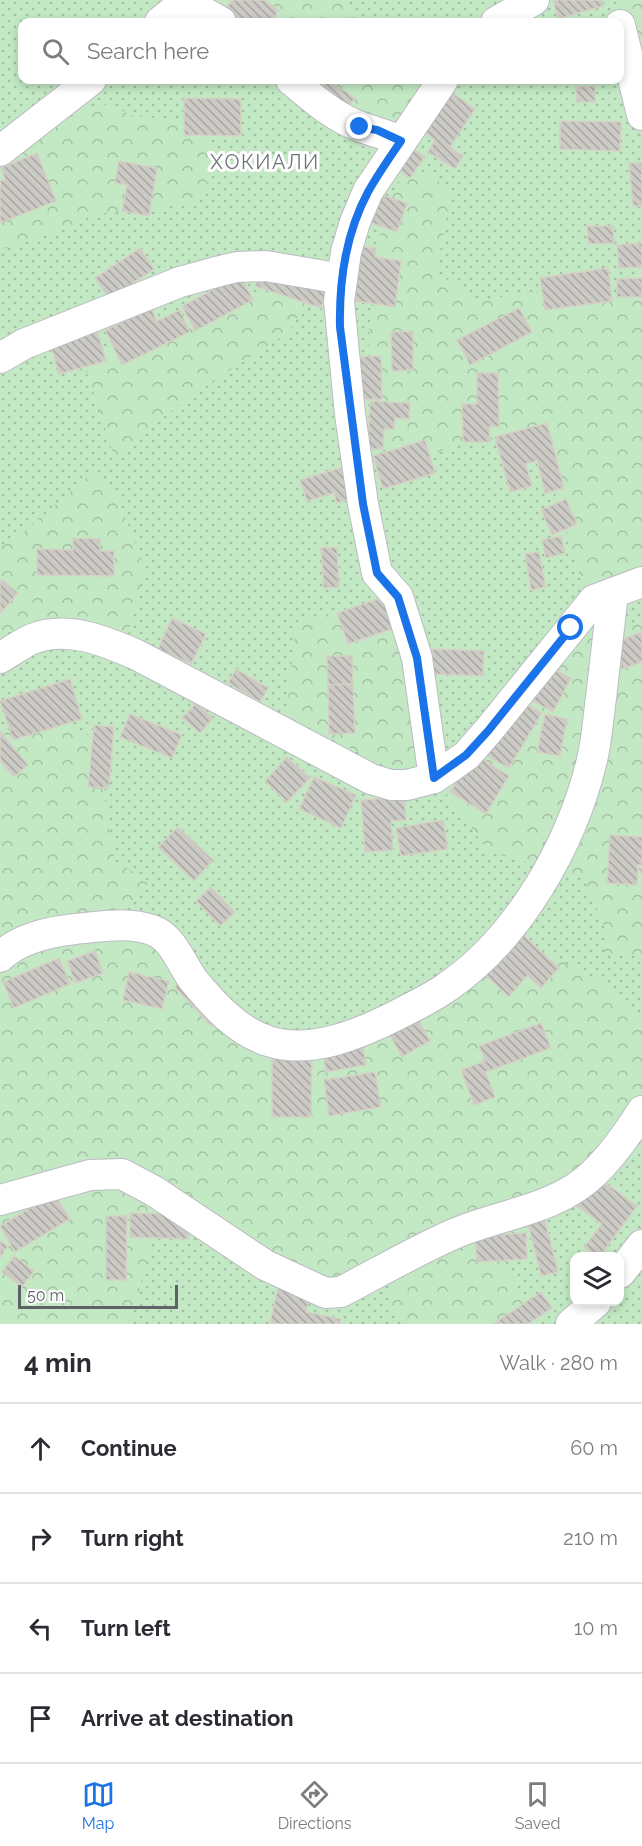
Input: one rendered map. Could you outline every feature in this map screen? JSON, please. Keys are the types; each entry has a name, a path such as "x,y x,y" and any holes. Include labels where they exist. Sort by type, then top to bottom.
{"street":[{"path":"503,18 534,0"},
{"path":"613,0 618,18"},
{"path":"165,18 187,1 215,18"},
{"path":"624,44 642,115"},
{"path":"0,152 86,84"},
{"path":"296,84 332,111 360,127 377,130 401,141"},
{"path":"434,778 417,658 398,597 377,573 363,504 340,327 339,301 355,222 368,192 440,84"},
{"path":"0,358 24,344 180,282 237,267 266,266 342,279"},
{"path":"0,658 33,638 53,634 72,634 100,639 147,660 371,779 391,785 407,785 434,778 466,755 488,731 588,606 600,597 642,582"},
{"path":"0,957 8,949 52,932 121,924 152,930 165,937 194,980 227,1017 242,1029 268,1042 297,1046 315,1044 358,1032 381,1023 433,996 449,986 495,946 515,923 559,852 592,760 613,592"},
{"path":"0,1200 90,1175 122,1174 154,1191 265,1264 319,1290 334,1293 341,1292 456,1233 555,1199 578,1186 593,1174 618,1147 642,1111"},
{"path":"624,1268 642,1245"},
{"path":"571,1324 591,1306"}],"green space":[{"path":"0,0 642,0 642,1324 0,1324 0,169 8,162 0,167"},
{"path":"189,0 341,0 362,18 212,18"},
{"path":"617,0 642,0 642,65 624,18"},
{"path":"298,84 430,84 400,132"},
{"path":"109,104 133,116 206,122 215,170 199,201 157,209 94,214 73,225 0,250 0,167 16,159 66,111"},
{"path":"408,163 452,190 436,272 479,302 523,292 587,290 642,296 642,576 589,598 576,564 547,466 478,433 402,470 374,441 366,380 375,257 385,213"},
{"path":"310,295 288,333 194,393 114,456 79,348 113,346 228,297"},
{"path":"93,472 116,494 145,567 127,639 23,628 0,635 0,548 28,529"},
{"path":"396,597 440,762 524,674 546,633 578,636 642,621 642,955 604,953 605,928 584,877 489,852 429,770 389,767 286,716 296,623"},
{"path":"48,714 101,742 106,810 115,861 149,882 121,916 203,991 283,1042 375,1022 507,932 605,984 642,1018 642,1121 614,1156 487,1218 533,1324 408,1324 393,1308 385,1268 319,1286 160,1193 148,1256 130,1324 0,1324 0,735"}],"building":[{"path":"232,0 265,0 279,11 274,18 225,18 221,15"},
{"path":"553,0 602,0 603,6 558,18"},
{"path":"325,84 334,84 355,98 346,111 319,92"},
{"path":"595,86 595,102 577,102 576,87"},
{"path":"451,92 475,109 450,147 463,156 455,169 428,152 435,140 424,132"},
{"path":"184,98 241,99 241,136 184,135"},
{"path":"560,121 621,122 620,151 560,149"},
{"path":"403,142 425,157 410,178 388,163"},
{"path":"37,153 56,201 0,223 0,181 5,179 1,168"},
{"path":"119,161 157,168 149,216 122,211 127,185 115,183"},
{"path":"629,163 642,163 642,206 633,206"},
{"path":"375,193 407,203 397,232 366,221"},
{"path":"587,226 613,226 614,243 588,244"},
{"path":"642,243 642,267 619,268 617,245"},
{"path":"356,246 376,248 375,257 401,261 395,307 348,300"},
{"path":"140,248 154,269 109,299 95,278"},
{"path":"261,267 327,289 321,308 255,286"},
{"path":"608,268 612,301 545,310 540,278"},
{"path":"240,275 253,300 195,331 182,306"},
{"path":"642,278 642,297 617,297 617,279"},
{"path":"151,308 157,321 180,310 190,332 122,365 105,330"},
{"path":"519,308 532,332 470,365 457,340"},
{"path":"96,326 106,361 59,374 49,339"},
{"path":"413,331 413,370 392,371 391,332"},
{"path":"381,356 382,399 353,400 351,357"},
{"path":"477,373 498,373 499,426 489,427 490,442 463,442 462,404 477,404"},
{"path":"370,401 410,403 409,419 395,418 394,429 384,429 383,449 368,449"},
{"path":"547,423 564,488 545,493 537,461 526,464 532,486 510,492 495,437"},
{"path":"425,440 435,473 383,489 373,456"},
{"path":"350,465 359,496 337,503 334,493 307,501 300,480"},
{"path":"566,499 577,524 552,535 541,510"},
{"path":"561,536 565,553 546,558 542,540"},
{"path":"73,538 100,539 100,551 114,551 114,576 37,575 37,549 73,550"},
{"path":"337,547 339,587 324,588 321,548"},
{"path":"539,552 546,587 531,590 525,554"},
{"path":"2,579 18,593 0,614 0,582"},
{"path":"390,595 401,626 348,644 337,613"},
{"path":"172,618 206,634 191,664 158,649"},
{"path":"642,632 642,662 622,669 612,643"},
{"path":"432,649 484,651 483,676 431,674"},
{"path":"327,656 352,656 353,684 328,685"},
{"path":"549,666 571,678 553,712 531,700"},
{"path":"236,669 268,688 260,702 228,683"},
{"path":"70,679 82,719 13,740 0,701"},
{"path":"353,684 355,733 329,734 328,685"},
{"path":"518,699 542,713 509,768 485,755"},
{"path":"196,703 213,718 200,733 182,718"},
{"path":"130,714 182,735 172,758 120,737"},
{"path":"545,714 567,719 560,756 537,752"},
{"path":"94,725 114,727 109,788 88,787"},
{"path":"0,731 28,765 14,777 0,761"},
{"path":"474,753 509,776 486,814 450,792"},
{"path":"287,757 310,778 287,802 265,781"},
{"path":"314,777 356,795 341,828 299,809"},
{"path":"404,797 406,820 391,821 393,850 365,852 361,800"},
{"path":"443,820 448,849 401,856 396,828"},
{"path":"178,827 213,860 194,881 158,847"},
{"path":"610,835 642,837 642,865 638,865 637,885 607,883"},
{"path":"211,887 235,912 220,926 196,901"},
{"path":"518,930 559,968 541,988 527,976 509,997 481,971"},
{"path":"95,951 103,973 75,983 67,961"},
{"path":"59,958 70,984 14,1008 3,982"},
{"path":"129,972 169,981 162,1009 123,1000"},
{"path":"185,977 222,1016 211,1026 175,987"},
{"path":"415,1014 430,1041 402,1057 387,1030"},
{"path":"541,1023 551,1048 486,1072 495,1097 474,1105 461,1070 485,1061 479,1046"},
{"path":"362,1041 366,1065 326,1072 322,1048"},
{"path":"272,1051 312,1051 311,1117 272,1117"},
{"path":"375,1072 381,1107 329,1116 324,1080"},
{"path":"596,1176 637,1206 603,1252 591,1252 584,1247 602,1224 575,1205"},
{"path":"54,1193 70,1219 15,1252 0,1226"},
{"path":"130,1213 189,1214 188,1239 130,1237"},
{"path":"106,1216 127,1216 126,1280 106,1280"},
{"path":"544,1216 558,1272 541,1276 527,1220"},
{"path":"526,1233 527,1259 477,1262 475,1236"},
{"path":"0,1241 8,1246 0,1258"},
{"path":"14,1256 34,1271 22,1287 2,1272"},
{"path":"279,1283 311,1289 306,1312 341,1319 339,1324 270,1322"},
{"path":"541,1292 552,1308 528,1324 493,1324"}],"district":[{"name":"ХОКИАЛИ","path":"265,162"}],"route":[{"path":"360,127 377,130 401,141 368,192 355,222 346,252 342,279 339,301 340,327 363,504 377,573 398,597 417,658 434,778 466,755 488,731 571,628"}]}
